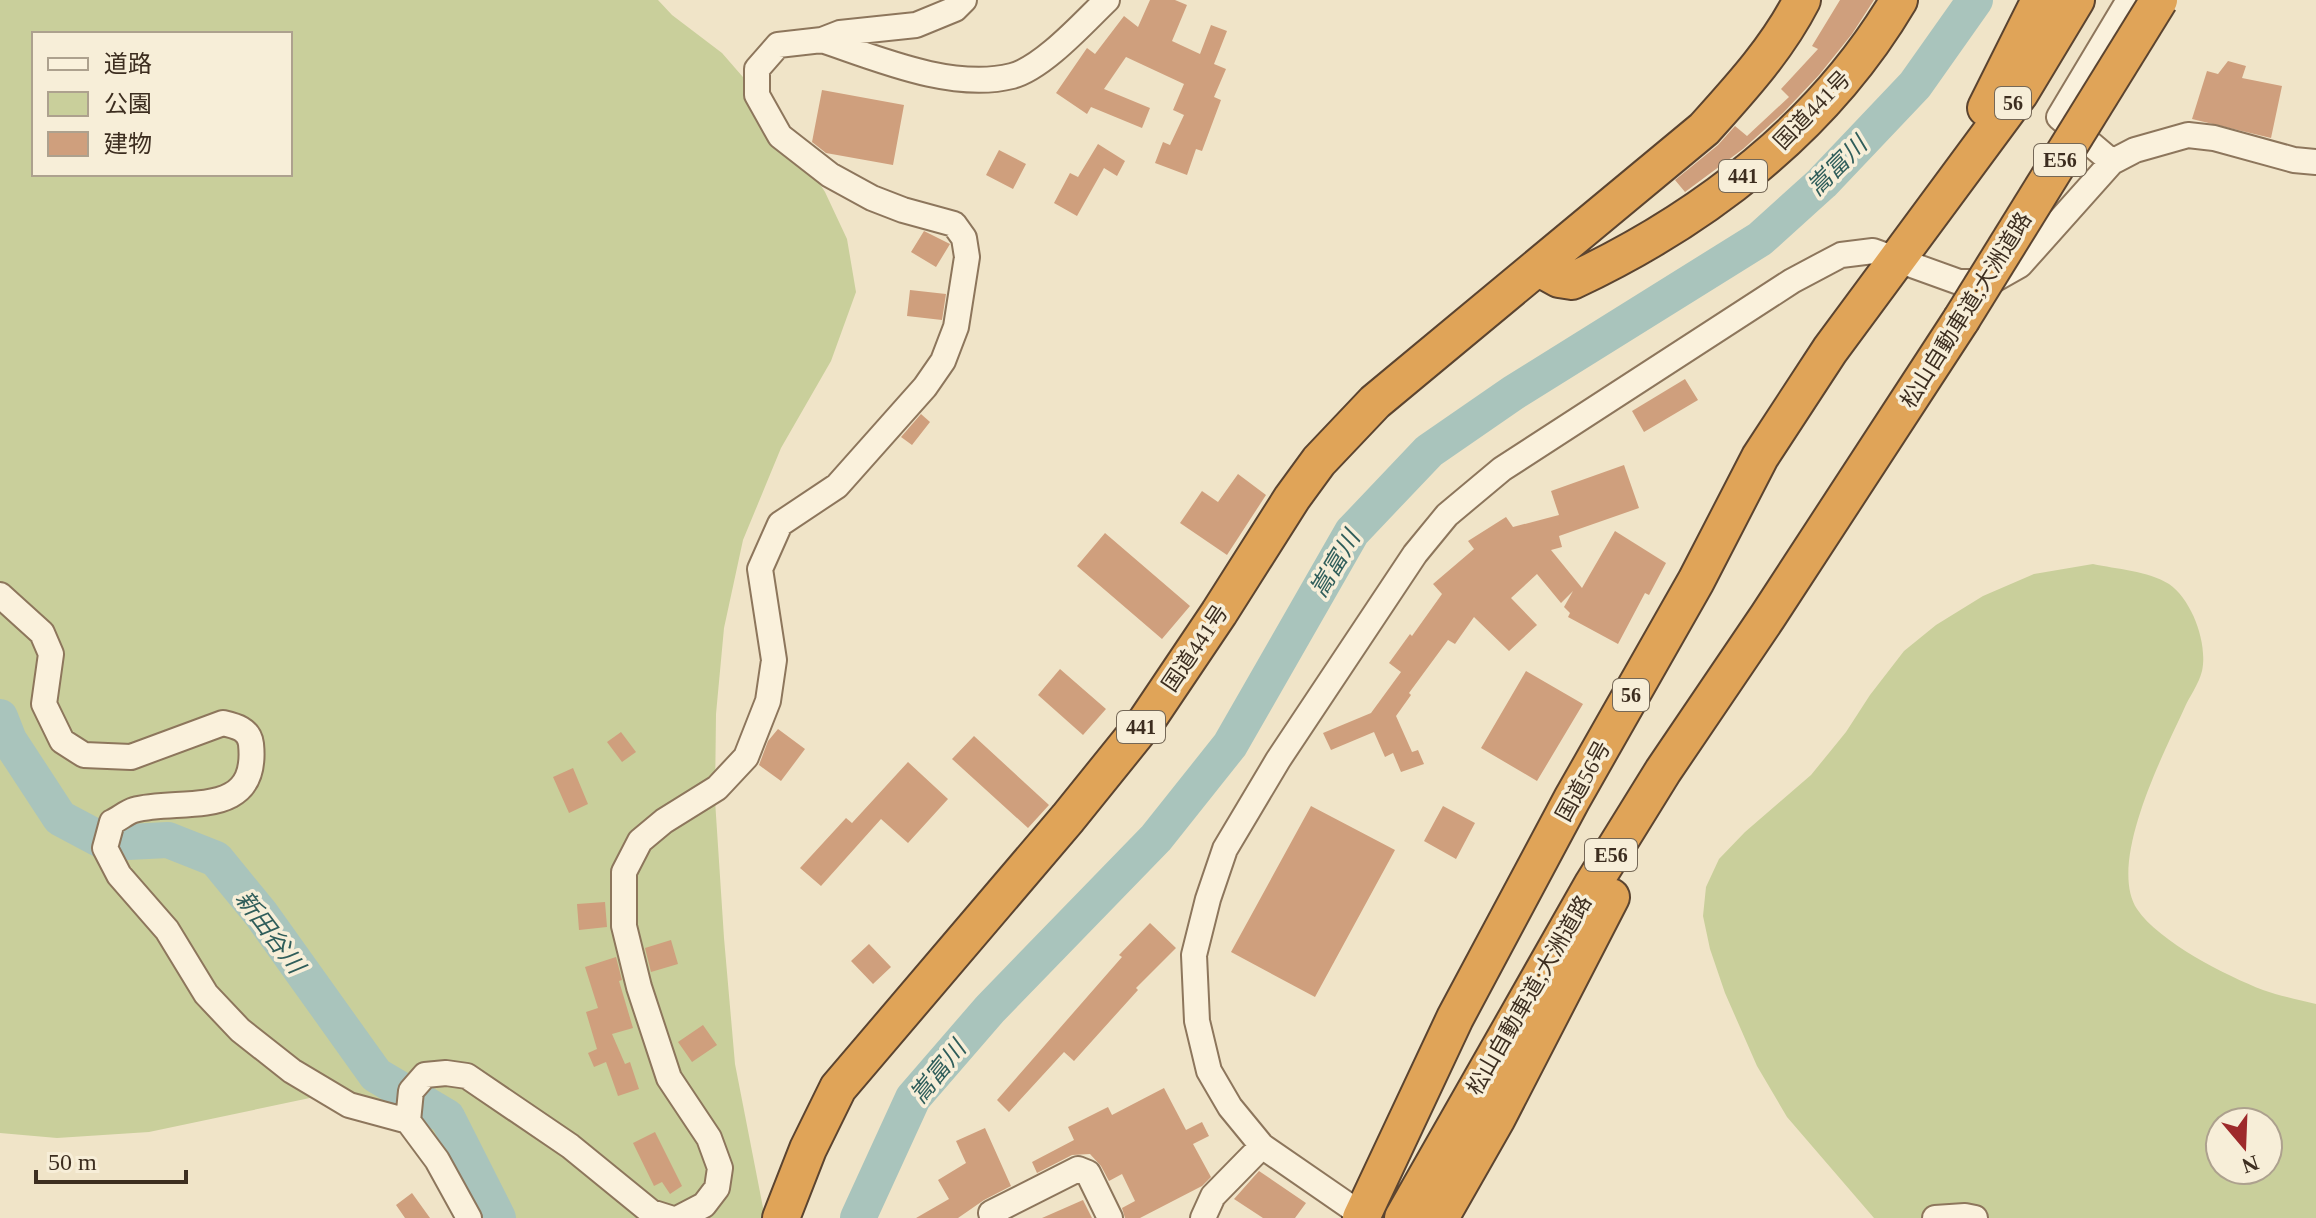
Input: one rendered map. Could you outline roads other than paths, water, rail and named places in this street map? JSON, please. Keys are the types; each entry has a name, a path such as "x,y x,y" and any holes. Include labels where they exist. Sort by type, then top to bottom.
{"highway":[{"name":"国道441号","path":"781,1218 808,1149 838,1088 1068,818 1147,720 1319,461 1375,402 1704,129 1751,77 1790,23 1802,0"},
{"name":"国道441号","path":"1539,268 1559,279 1572,281 1662,234 1749,172 1806,122 1851,72 1899,0"},
{"name":"国道56号","path":"1941,199 2040,0"},
{"name":"国道56号","path":"1363,1217 1455,1018 1572,799 1696,581 1760,457 1830,350 2020,93 2076,0"},
{"name":"松山自動車道;大洲道路","path":"1440,1218 1483,1110 1593,884 1663,771 1961,320 2159,0"},
{"name":"松山自動車道;大洲道路","path":"1403,1218 1483,1110"}],"street":[{"path":"679,1218 704,1205 717,1188 720,1168 709,1138 669,1078 639,987 624,926 624,872 640,841 664,821 717,788 746,757 768,701 774,660 760,569 780,524 837,486 925,387 943,361 956,327 967,257 964,238 954,224 872,198 830,175 780,136 757,95 757,69 778,45 822,40 840,33 916,25 955,9 964,0"},
{"path":"822,40 899,66 966,80 1014,76 1047,57 1107,0"},
{"path":"2112,162 2059,117 2129,0"},
{"path":"1363,1217 1262,1146 1230,1107 1209,1071 1197,1021 1194,955 1225,849 1278,760 1415,554 1447,515 1502,469 1792,281 1841,255 1873,251 1959,282 1990,282 2020,265 2112,162 2135,150 2188,135 2214,138 2294,160 2316,162"},
{"path":"0,595 42,633 51,654 44,704 62,741 84,755 131,757 223,723 239,726 250,738 252,766 245,784 224,798 195,805 133,810 112,822 105,848 119,875 167,930 206,994 240,1030 292,1071 349,1105 408,1121 437,1160 469,1218"},
{"path":"408,1121 411,1091 425,1075 446,1073 467,1076 570,1146 651,1212 670,1218"},
{"path":"1203,1218 1213,1196 1262,1146"},
{"path":"989,1216 1078,1169 1088,1173 1110,1218"},
{"path":"1935,1218 1975,1218"}],"waterway":[{"name":"嵩富川","path":"858,1218 913,1098 990,1009 1156,838 1230,745 1352,532 1429,451 1513,393 1760,239 1822,183 1915,85 1975,0"},
{"name":"新田谷川","path":"0,717 9,740 60,818 107,843 168,840 216,859 261,914 376,1075 447,1117 498,1218"}]}
